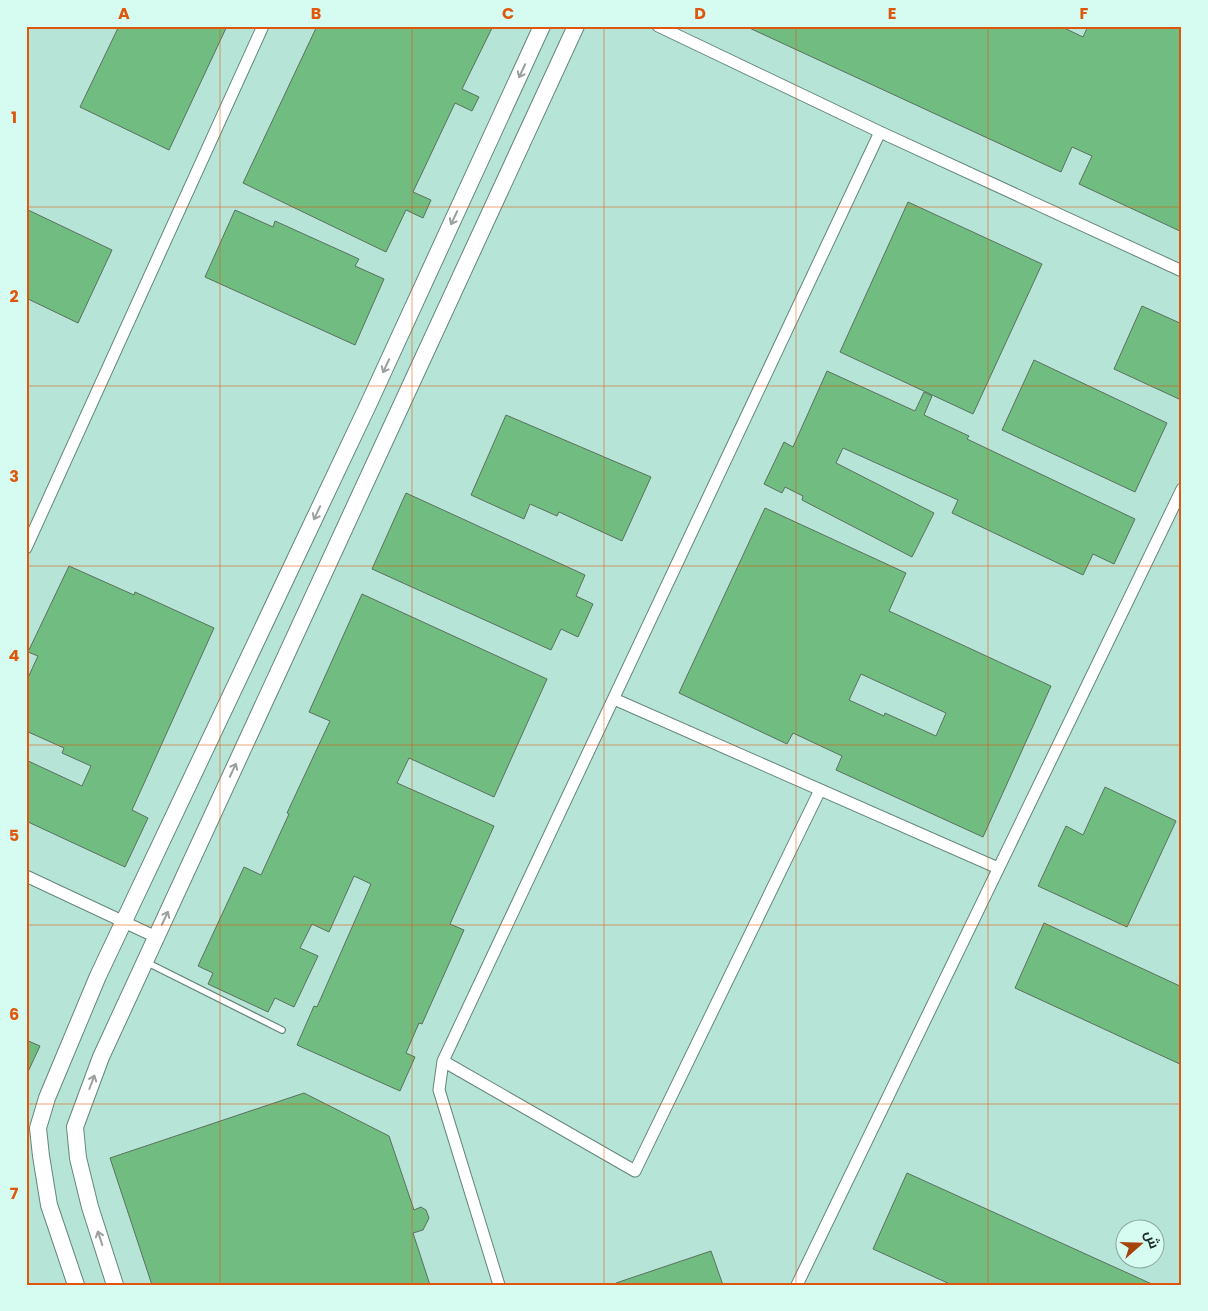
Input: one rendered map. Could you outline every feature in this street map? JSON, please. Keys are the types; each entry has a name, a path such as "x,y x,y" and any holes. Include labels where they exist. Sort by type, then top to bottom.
{"main road":[{"path":"76,1285 49,1205 40,1156 38,1128 47,1098 98,976 369,403 542,26"},
{"path":"115,1285 90,1208 78,1158 75,1127 101,1057 576,26"}],"street":[{"path":"26,548 263,26"},
{"path":"658,26 880,132 1182,271"},
{"path":"499,1285 439,1090 443,1061 880,132"},
{"path":"797,1285 1182,489"},
{"path":"614,698 998,868"},
{"path":"443,1061 635,1171 820,790"},
{"path":"26,876 156,937"}],"lane":[{"path":"146,962 282,1030"}],"shaded area":[{"path":"26,26 1182,26 1182,1285 26,1285"}],"building":[{"path":"119,26 227,26 169,150 80,107"},
{"path":"317,26 493,26 462,89 479,97 472,111 455,103 413,192 431,200 423,218 406,210 386,252 243,183"},
{"path":"745,26 1060,26 1083,37 1088,26 1182,26 1182,232 1079,184 1092,156 1072,147 1061,172"},
{"path":"908,202 1042,264 973,414 840,352"},
{"path":"26,209 112,250 78,323 26,298"},
{"path":"235,210 273,227 275,221 359,259 355,266 384,279 355,345 205,277"},
{"path":"1142,306 1182,324 1182,393 1179,399 1114,369"},
{"path":"1034,360 1167,423 1135,492 1002,430"},
{"path":"827,371 915,411 924,392 932,396 924,415 969,436 967,439 1135,519 1114,564 1093,554 1083,575 952,513 958,500 843,448 836,463 934,513 912,557 802,500 803,496 785,487 782,493 764,484 784,442 793,447"},
{"path":"506,415 651,477 622,541 559,512 557,516 530,504 524,519 471,495"},
{"path":"406,493 585,575 576,596 593,604 578,637 561,629 551,650 372,569"},
{"path":"765,508 906,573 889,611 1051,686 983,837 836,770 842,756 793,733 787,744 679,693","holes":["861,674 946,713 936,736 885,713 884,716 849,700"]},
{"path":"69,566 134,595 135,592 214,628 132,810 148,818 125,867 26,821 26,760 82,786 91,766 62,753 64,748 26,731 26,682 38,656 28,652"},
{"path":"362,594 547,679 494,797 409,758 397,783 494,826 450,924 464,930 422,1024 419,1023 406,1053 415,1057 400,1091 297,1045 314,1006 317,1007 371,884 354,876 329,932 312,924 300,948 318,956 294,1007 275,998 268,1012 208,984 213,973 198,966 244,867 261,875 289,814 287,813 330,721 309,712"},
{"path":"1105,787 1176,821 1127,927 1038,886 1066,826 1083,835"},
{"path":"1044,923 1182,987 1182,1065 1015,988"},
{"path":"26,1040 40,1046 26,1076"},
{"path":"304,1093 389,1136 414,1210 421,1207 426,1210 429,1218 423,1230 413,1233 430,1285 152,1285 110,1158"},
{"path":"907,1173 1154,1285 952,1285 873,1249"},
{"path":"711,1251 723,1285 616,1285 616,1283"}]}
